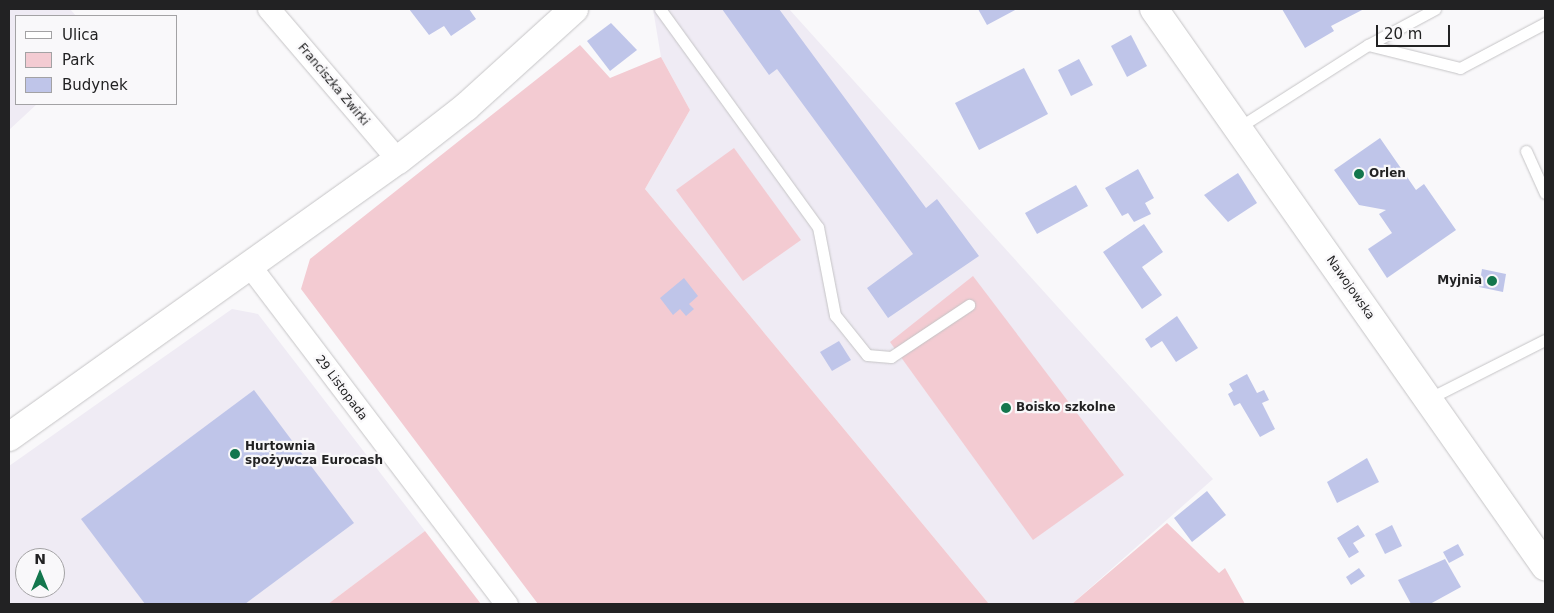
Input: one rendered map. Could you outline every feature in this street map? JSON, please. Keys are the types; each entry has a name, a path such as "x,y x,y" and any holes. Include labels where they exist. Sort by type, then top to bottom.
{"street":[{"name":"Franciszka Żwirki","path":"269,9 398,160"},
{"path":"9,437 398,160 473,101 574,9"},
{"name":"Nawojowska","path":"1154,9 1428,399 1541,552"},
{"name":"29 Listopada","path":"250,266 507,604"}],"lane":[{"path":"660,9 818,227 835,315 867,355 891,357 969,305"},
{"path":"1238,128 1368,46 1435,9"},
{"path":"1368,46 1460,68 1545,23"},
{"path":"1526,150 1545,193"},
{"path":"1428,399 1545,340"}],"shaded area":[{"path":"9,9 70,9 75,15 15,15 15,105 36,105 9,130"},
{"path":"653,9 789,9 1213,479 1072,604 989,604 645,189 690,110 661,57"},
{"path":"232,309 258,314 425,531 328,604 9,604 9,466"}],"green space":[{"path":"580,45 610,78 661,57 690,110 645,189 989,604 538,604 301,289 310,259"},
{"path":"734,148 801,240 743,281 676,190"},
{"name":"Boisko szkolne","path":"973,276 1124,475 1033,540 890,342"},
{"path":"1167,523 1219,573 1225,568 1245,604 1072,604"},
{"path":"425,531 481,604 328,604"}],"building":[{"path":"409,9 469,9 476,19 451,36 444,26 429,35"},
{"path":"722,9 779,9 926,208 937,199 979,256 888,318 867,288 913,254 777,69 769,75"},
{"path":"978,9 1017,9 987,25"},
{"path":"1282,9 1364,9 1331,26 1334,31 1305,48"},
{"path":"611,23 637,50 610,71 587,41"},
{"path":"1131,35 1147,66 1127,77 1111,46"},
{"path":"1079,59 1093,85 1071,96 1058,70"},
{"path":"1024,68 1048,114 979,150 955,103"},
{"path":"1380,138 1416,190 1424,184 1456,230 1387,278 1368,249 1392,233 1379,214 1386,210 1359,205 1334,170"},
{"path":"1138,169 1154,198 1145,203 1151,214 1134,222 1128,213 1122,216 1105,188"},
{"path":"1238,173 1257,203 1228,222 1204,195"},
{"path":"1076,185 1088,206 1037,234 1025,213"},
{"path":"1144,224 1163,252 1142,267 1162,295 1142,309 1103,252"},
{"name":"Myjnia","path":"1482,269 1506,274 1503,292 1479,287"},
{"path":"684,278 698,296 689,304 694,309 686,316 680,309 673,315 660,298"},
{"path":"1177,316 1198,348 1176,362 1162,341 1151,348 1145,339"},
{"path":"839,341 851,360 832,371 820,352"},
{"path":"1247,374 1257,393 1264,390 1269,400 1262,403 1275,429 1260,437 1240,403 1234,406 1228,394 1233,391 1229,384"},
{"name":"Hurtownia spożywcza Eurocash","path":"254,390 354,523 245,604 145,604 81,519"},
{"path":"1367,458 1379,482 1337,503 1327,482"},
{"path":"1207,491 1226,515 1192,542 1174,518"},
{"path":"1358,525 1365,536 1353,543 1359,552 1349,558 1337,538"},
{"path":"1392,525 1402,546 1385,554 1375,534"},
{"path":"1458,544 1464,555 1449,563 1443,552"},
{"path":"1445,559 1461,587 1430,604 1411,604 1398,580"},
{"path":"1359,568 1365,576 1351,585 1346,577"}],"place":[{"name":"Orlen","path":"1359,174"},
{"name":"Myjnia","path":"1492,281"},
{"name":"Boisko szkolne","path":"1006,408"},
{"name":"Hurtownia spożywcza Eurocash","path":"235,454"}]}
